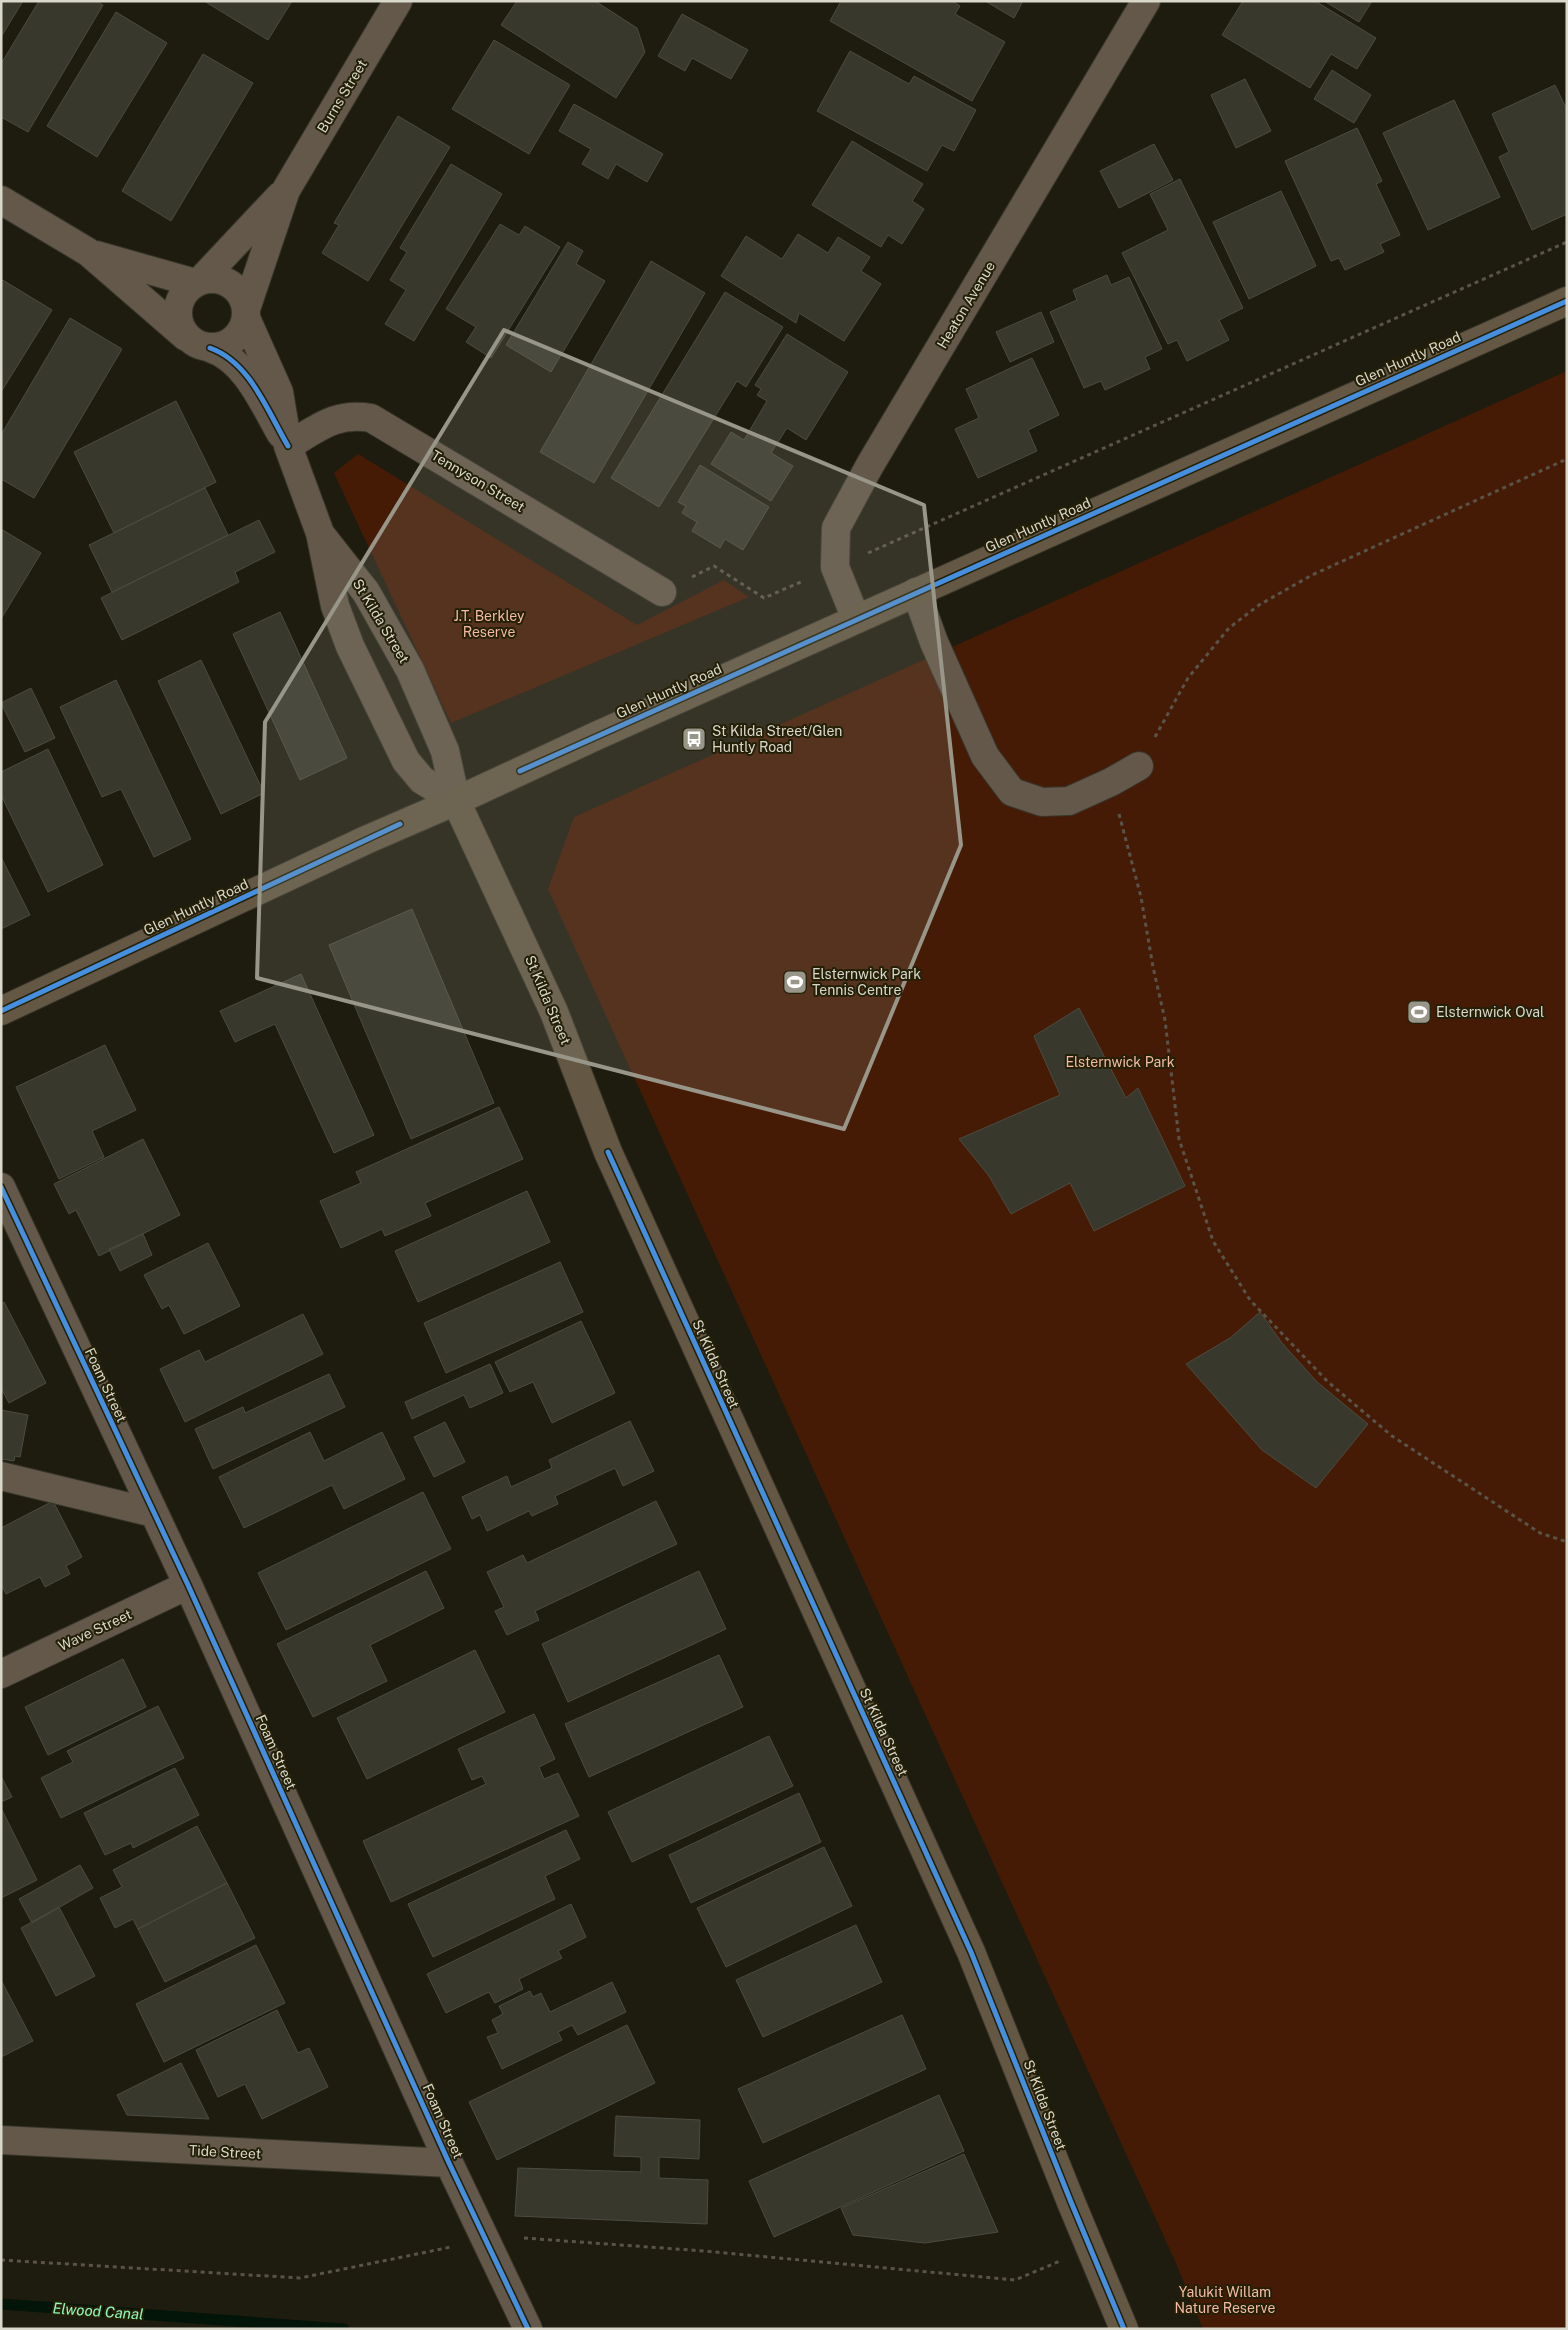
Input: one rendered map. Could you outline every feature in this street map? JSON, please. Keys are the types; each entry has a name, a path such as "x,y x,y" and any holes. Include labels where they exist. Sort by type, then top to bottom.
{"main road":[{"name":"Glen Huntly Road","path":"1,1011 366,840 1567,301"},
{"name":"St Kilda Street","path":"456,801 554,1012 611,1158 971,1952 1124,2329"}],"street":[{"name":"Burns Street","path":"246,313 286,190 398,1"},
{"name":"Heaton Avenue","path":"856,619 835,567 836,528 1146,1"},
{"name":"Burns Street","path":"198,282 286,190"},
{"path":"1,200 88,252 198,342 225,355 244,373 288,446"},
{"path":"88,252 198,282"},
{"path":"246,313 244,326 234,340 218,347 198,342 178,322 178,305 186,289 198,282 218,279 234,287 244,301 246,313 280,392 288,446"},
{"name":"Tennyson Street","path":"288,446 332,420 346,416 371,418 662,592"},
{"name":"St Kilda Street","path":"288,446 320,533 329,583 342,625 406,760 422,780 456,801"},
{"name":"St Kilda Street","path":"320,533 366,592 410,670 445,751 456,801"},
{"path":"916,592 934,642 985,756 1012,792 1042,802 1069,801 1111,782 1139,766"},
{"name":"Foam Street","path":"1,1187 188,1585 450,2163 528,2329"},
{"path":"1,1476 154,1513"},
{"name":"Wave Street","path":"1,1674 188,1585"},
{"name":"Tide Street","path":"1,2140 450,2163"}],"path":[{"path":"662,592 714,566 764,598 910,536 1567,242"},
{"path":"1139,766 1188,678 1229,628 1259,605 1312,575 1567,459"},
{"path":"1111,782 1141,897 1153,967 1165,1020 1179,1139 1213,1241 1250,1300 1328,1382 1392,1436 1540,1534 1567,1542"},
{"path":"1,2260 300,2278 486,2240 519,2238 537,2241 704,2251 1014,2280 1090,2249"}],"highlighted area":[{"path":"504,330 924,505 961,845 844,1129 257,978 265,722"}],"green space":[{"name":"Elsternwick Park","path":"1567,371 1567,2329 1203,2329 1176,2263 548,889 574,817"},
{"name":"J.T. Berkley Reserve","path":"358,454 637,625 724,580 749,597 451,723 334,473"}],"building":[{"path":"1,1 23,1 1,37"},
{"path":"39,1 97,1 103,5 28,132 1,117 1,64"},
{"path":"204,1 292,1 268,40"},
{"path":"517,1 595,1 637,28 645,52 616,98 501,25"},
{"path":"841,1 952,1 960,6 955,14 1005,42 972,101 830,21"},
{"path":"985,1 1023,1 1014,18"},
{"path":"1243,1 1315,1 1376,38 1357,69 1331,54 1310,88 1222,35"},
{"path":"1324,1 1372,1 1359,22"},
{"path":"116,12 167,43 97,157 47,126"},
{"path":"682,14 748,50 731,79 692,58 685,71 658,56"},
{"path":"494,40 570,85 529,154 452,109"},
{"path":"850,51 909,84 914,76 976,110 954,151 942,145 927,171 817,111"},
{"path":"203,54 253,83 171,221 122,191"},
{"path":"1332,70 1371,95 1354,123 1314,99"},
{"path":"1245,79 1271,131 1236,148 1211,95"},
{"path":"1555,85 1567,110 1567,214 1532,230 1499,157 1509,152 1492,114"},
{"path":"1454,100 1500,197 1428,230 1383,133"},
{"path":"574,104 663,154 647,182 616,164 608,179 582,164 591,149 559,131"},
{"path":"398,116 450,147 368,281 322,253 339,225 334,223"},
{"path":"1357,128 1382,181 1376,184 1400,235 1380,244 1384,252 1345,270 1339,258 1331,261 1285,161"},
{"path":"852,141 923,184 912,201 924,209 902,244 888,235 881,247 812,205"},
{"path":"1154,144 1173,180 1119,208 1100,171"},
{"path":"451,164 502,194 414,341 385,324 406,290 390,280 407,252 400,248"},
{"path":"1180,179 1243,308 1219,320 1229,340 1187,361 1177,340 1168,344 1122,253 1168,230 1150,194"},
{"path":"1281,191 1316,266 1249,299 1213,222"},
{"path":"500,224 519,235 525,226 560,247 491,358 466,342 476,327 446,309"},
{"path":"798,234 828,253 838,237 870,257 861,271 881,284 844,341 799,313 796,323 721,276 746,236 782,259"},
{"path":"568,242 583,251 576,264 605,281 551,372 506,345"},
{"path":"651,261 705,293 594,483 540,452"},
{"path":"1107,275 1111,285 1129,277 1162,349 1145,357 1150,369 1105,390 1101,381 1084,388 1050,312 1077,300 1073,290"},
{"path":"1,279 52,310 1,392"},
{"path":"725,292 783,327 746,387 737,381 659,507 611,478"},
{"path":"1041,312 1054,342 1010,362 996,332"},
{"path":"70,318 122,349 34,498 1,479 1,435"},
{"path":"787,334 848,372 806,440 787,428 771,453 793,466 771,501 711,464 731,432 744,440 767,401 757,395 761,389 755,385"},
{"path":"1032,358 1059,415 1028,430 1037,451 978,478 955,429 979,418 966,389"},
{"path":"176,401 216,482 114,533 74,452"},
{"path":"700,465 769,507 743,550 725,539 720,548 692,531 697,522 682,513 686,506 678,502"},
{"path":"205,488 228,535 112,592 89,545"},
{"path":"259,520 275,552 235,572 239,582 122,640 101,598"},
{"path":"1,529 41,553 1,619"},
{"path":"280,612 347,758 300,780 233,634"},
{"path":"201,660 264,793 221,814 158,681"},
{"path":"116,680 191,839 154,857 121,789 102,797 60,707"},
{"path":"31,688 55,738 25,752 1,703"},
{"path":"48,749 103,865 48,892 1,795 1,772"},
{"path":"1,857 30,915 1,929"},
{"path":"412,909 494,1103 411,1139 329,945"},
{"path":"301,974 374,1135 334,1153 275,1024 235,1042 220,1011"},
{"path":"1079,1008 1126,1098 1138,1088 1185,1186 1094,1231 1070,1183 1011,1214 989,1176 959,1139 1060,1095 1034,1036"},
{"path":"105,1045 136,1110 92,1131 104,1157 59,1179 16,1087"},
{"path":"499,1107 523,1159 425,1203 431,1216 385,1236 382,1229 341,1248 320,1201 361,1183 356,1172"},
{"path":"143,1139 180,1215 99,1256 76,1210 69,1214 54,1184"},
{"path":"527,1191 550,1242 418,1302 395,1251"},
{"path":"143,1234 152,1255 120,1271 109,1249"},
{"path":"208,1243 240,1306 184,1334 169,1305 162,1309 144,1275"},
{"path":"560,1262 583,1312 446,1373 424,1323"},
{"path":"4,1302 46,1383 9,1403 1,1388 1,1304"},
{"path":"1260,1312 1282,1343 1317,1382 1368,1424 1316,1488 1262,1450 1186,1364 1230,1338"},
{"path":"303,1314 323,1354 185,1422 160,1369 199,1350 205,1362"},
{"path":"581,1321 615,1393 552,1423 533,1382 510,1392 495,1362"},
{"path":"490,1364 503,1393 470,1408 464,1395 412,1419 405,1402"},
{"path":"329,1374 345,1407 213,1469 195,1429 243,1407 245,1413"},
{"path":"1,1410 28,1415 20,1457 15,1456 14,1461 1,1459"},
{"path":"630,1421 654,1471 623,1486 615,1468 555,1496 558,1504 532,1516 529,1511 487,1531 480,1515 472,1519 462,1497 507,1476 511,1487 552,1468 549,1460"},
{"path":"445,1422 465,1462 434,1477 414,1437"},
{"path":"310,1432 324,1461 382,1432 405,1479 344,1509 332,1485 244,1528 219,1477"},
{"path":"423,1492 451,1549 286,1630 258,1573"},
{"path":"53,1501 82,1557 66,1566 70,1574 45,1587 40,1577 6,1594 1,1584 1,1528"},
{"path":"656,1501 677,1544 535,1611 539,1620 507,1635 495,1611 504,1607 487,1572 523,1555 527,1563"},
{"path":"426,1571 444,1608 370,1645 387,1681 313,1717 277,1644"},
{"path":"699,1571 726,1629 568,1702 542,1644"},
{"path":"475,1650 505,1712 367,1779 337,1718"},
{"path":"719,1655 743,1707 589,1777 565,1724"},
{"path":"123,1659 146,1707 48,1755 25,1707"},
{"path":"158,1706 184,1758 61,1818 41,1778 73,1762 67,1751"},
{"path":"534,1714 555,1759 539,1767 544,1779 558,1773 579,1816 391,1902 363,1841 486,1784 482,1776 472,1780 458,1749"},
{"path":"769,1736 793,1786 632,1862 608,1812"},
{"path":"175,1768 199,1815 133,1848 131,1843 105,1855 84,1813"},
{"path":"1,1776 12,1797 1,1802"},
{"path":"799,1793 821,1842 691,1903 669,1855"},
{"path":"1,1808 37,1880 1,1898"},
{"path":"197,1826 227,1883 138,1929 133,1919 115,1928 100,1898 122,1887 113,1870"},
{"path":"566,1830 580,1859 545,1876 555,1899 433,1957 408,1904"},
{"path":"824,1847 852,1906 726,1967 697,1908"},
{"path":"80,1865 93,1888 32,1923 19,1899"},
{"path":"227,1883 255,1938 165,1982 138,1929"},
{"path":"571,1904 586,1937 558,1951 562,1958 519,1979 523,1989 495,2003 489,1992 446,2013 427,1974"},
{"path":"59,1907 95,1976 56,1996 21,1928"},
{"path":"856,1925 882,1982 763,2037 736,1980"},
{"path":"256,1945 285,2003 164,2062 136,2004"},
{"path":"1,1980 33,2041 1,2057"},
{"path":"612,1982 626,2012 578,2035 572,2025 558,2032 562,2040 502,2069 487,2037 498,2033 492,2020 503,2014 499,2006 530,1991 533,1997 541,1993 550,2012"},
{"path":"277,2010 298,2053 309,2048 328,2087 262,2119 245,2084 218,2097 196,2050"},
{"path":"902,2015 926,2069 763,2143 738,2089"},
{"path":"627,2025 655,2083 497,2160 469,2102"},
{"path":"181,2063 209,2119 127,2115 117,2095"},
{"path":"939,2095 964,2151 774,2237 749,2181"},
{"path":"616,2116 700,2120 699,2159 659,2157 659,2178 708,2180 707,2224 515,2216 518,2168 641,2172 641,2157 614,2156"},
{"path":"964,2154 998,2232 925,2243 853,2235 841,2208"}],"waterway":[{"name":"Elwood Canal","path":"1,2304 344,2329"}],"cycle path":[{"path":"520,771 1567,301"},
{"path":"210,348 236,364 247,376 288,446"},
{"path":"1,1011 400,824"},
{"path":"608,1152 971,1952 1124,2329"},
{"path":"1,1187 188,1585 449,2163 528,2329"}],"place":[{"name":"St Kilda Street/Glen Huntly Road","path":"694,739"},
{"name":"Elsternwick Park Tennis Centre","path":"795,982"},
{"name":"Elsternwick Oval","path":"1419,1012"}],"park label":[{"name":"Yalukit Willam Nature Reserve","path":"1225,2300"}]}
